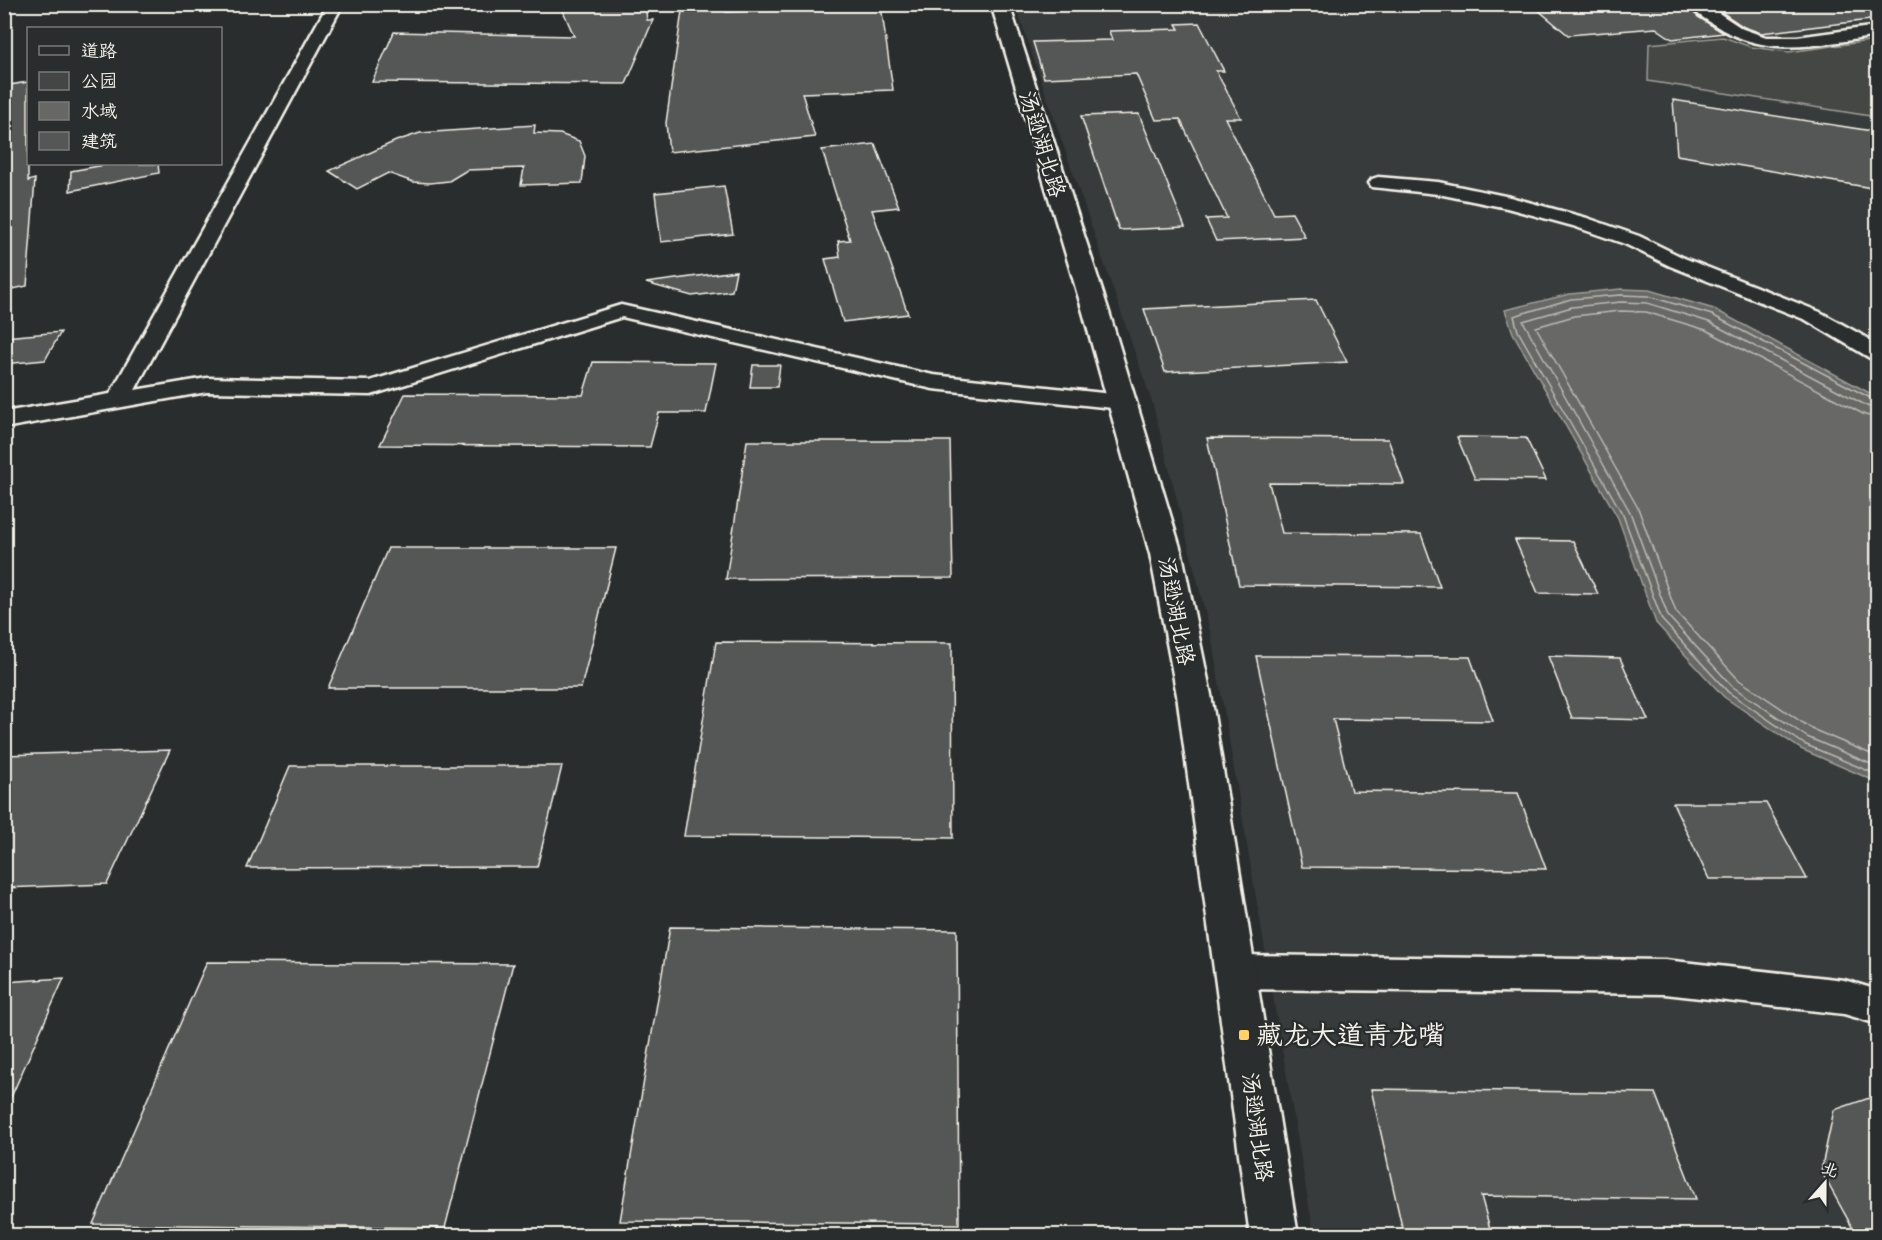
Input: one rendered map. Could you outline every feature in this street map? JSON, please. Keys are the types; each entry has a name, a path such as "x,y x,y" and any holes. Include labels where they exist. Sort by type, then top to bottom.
{"main road":[{"name":"汤逊湖北路","path":"1000,4 1122,402 1169,565 1194,695 1274,1236"}],"street":[{"path":"118,400 336,4"},
{"path":"1694,4 1737,32 1755,40 1774,44 1878,31"},
{"path":"1378,183 1438,188 1510,203 1580,222 1632,240 1677,262 1813,316 1878,353"},
{"path":"4,420 207,385 371,388 621,311 933,382 1122,402"},
{"path":"1235,972 1665,977 1844,997 1878,1007"}],"shaded area":[{"path":"1015,5 1877,5 1877,397 1714,309 1649,290 1621,289 1570,294 1505,311 1513,333 1618,518 1656,623 1724,697 1801,749 1877,782 1877,1235 1314,1235 1211,635 1153,405"}],"green space":[{"path":"1723,37 1751,47 1789,52 1877,40 1877,117 1648,81 1649,44"}],"water":[{"path":"1621,289 1649,290 1714,309 1877,397 1877,782 1801,749 1724,697 1656,623 1618,518 1513,333 1505,310 1570,294"}],"building":[{"path":"560,4 645,4 647,20 653,20 626,84 372,82 394,32 574,36"},
{"path":"1531,4 1685,4 1698,17 1724,33 1672,39 1656,28 1568,35"},
{"path":"1710,4 1878,4 1878,19 1761,33 1744,27"},
{"path":"881,6 893,90 802,93 815,137 669,152 666,123 682,11 726,10 726,12"},
{"path":"1199,23 1224,71 1216,71 1241,118 1225,118 1274,214 1292,213 1305,237 1216,241 1206,219 1227,218 1180,119 1156,120 1136,74 1044,78 1033,42 1112,40 1109,31 1179,29 1176,24"},
{"path":"27,82 28,181 35,179 27,286 4,291 4,86"},
{"path":"1673,100 1878,132 1878,189 1677,155"},
{"path":"1139,114 1185,227 1119,230 1081,116"},
{"path":"535,125 534,133 560,134 579,141 585,156 582,183 521,185 524,168 467,170 449,181 430,183 413,182 388,173 357,189 329,171 396,141 420,133"},
{"path":"875,144 899,207 872,210 908,314 843,322 825,259 840,257 838,241 850,240 822,150"},
{"path":"104,165 158,165 159,173 70,191 71,171"},
{"path":"724,186 733,234 661,242 655,193"},
{"path":"736,271 732,291 692,296 646,283"},
{"path":"1316,300 1347,362 1165,372 1144,309"},
{"path":"61,332 45,360 4,364 4,337"},
{"path":"593,362 716,363 706,413 659,413 650,447 380,445 405,394 583,395"},
{"path":"753,365 780,365 777,387 750,387"},
{"path":"1457,437 1526,438 1546,480 1475,479"},
{"path":"1207,438 1388,439 1404,484 1269,483 1282,533 1421,534 1440,587 1239,585"},
{"path":"747,441 950,441 953,578 726,579"},
{"path":"1515,540 1573,541 1598,594 1538,593"},
{"path":"388,548 616,548 581,688 328,688"},
{"path":"716,642 952,643 953,838 684,836"},
{"path":"1256,656 1470,657 1493,721 1333,719 1351,791 1518,793 1546,869 1302,867"},
{"path":"1548,656 1620,658 1648,720 1572,718"},
{"path":"170,750 107,884 4,888 4,755"},
{"path":"290,766 562,766 537,867 247,868"},
{"path":"1673,803 1766,803 1807,879 1709,879"},
{"path":"670,927 957,930 959,1224 620,1221"},
{"path":"207,962 513,964 445,1228 93,1224"},
{"path":"64,978 4,1113 4,982"},
{"path":"1371,1089 1655,1093 1696,1199 1481,1196 1492,1236 1404,1236"},
{"path":"1878,1095 1878,1236 1857,1236 1821,1171 1834,1110"}],"place":[{"name":"藏龙大道青龙嘴","path":"1244,1035"}]}
